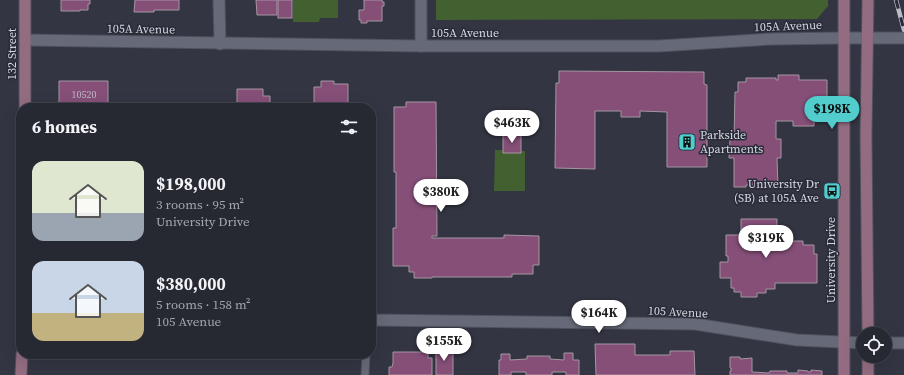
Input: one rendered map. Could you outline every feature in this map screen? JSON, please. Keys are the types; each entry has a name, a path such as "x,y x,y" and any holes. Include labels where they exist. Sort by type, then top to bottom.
{"main road":[{"name":"132 Street","path":"25,0 25,103"},
{"name":"University Drive","path":"844,0 844,375"},
{"path":"868,0 866,135 868,327"},
{"path":"21,375 22,359"},
{"path":"868,363 868,375"}],"street":[{"path":"219,0 220,44"},
{"path":"421,0 421,46"},
{"name":"105A Avenue","path":"25,40 421,46 659,46 771,38 904,38"},
{"name":"105 Avenue","path":"376,320 695,324 797,340 856,343"},
{"path":"892,343 904,343"}],"lane":[{"path":"365,375 366,359"}],"green space":[{"path":"293,0 338,0 338,18 320,18 319,22 293,22"},
{"path":"436,0 828,0 828,6 817,19 436,20"},
{"path":"495,150 525,151 525,191 494,191"}],"building":[{"path":"61,0 90,0 90,4 88,4 88,10 61,11"},
{"path":"135,0 179,0 179,10 134,12"},
{"path":"256,0 277,0 277,15 257,15"},
{"path":"278,0 292,0 292,18 278,18"},
{"path":"364,0 382,0 382,2 384,2 384,6 382,6 382,21 367,21 367,23 361,23 361,20 359,20 359,10 364,10"},
{"name":"Parkside Apartments","path":"559,71 704,72 704,84 707,85 707,167 667,167 667,112 640,111 640,117 621,117 621,111 595,111 595,169 555,168 556,83 559,83"},
{"path":"778,75 799,75 799,80 827,80 827,121 814,121 814,126 793,126 793,121 776,121 776,139 781,139 781,158 777,158 778,188 767,187 767,185 746,185 746,187 734,187 734,158 729,158 730,139 734,139 735,92 738,92 738,82 746,82 746,78 776,78 776,80 778,80"},
{"path":"59,81 108,81 108,103 59,103"},
{"path":"321,81 334,81 334,84 348,84 348,103 314,103 314,87 321,87"},
{"path":"237,89 263,89 263,96 270,96 270,103 237,103"},
{"path":"406,102 436,102 437,236 432,236 432,238 504,238 504,235 539,236 539,265 533,265 533,274 512,274 512,277 414,278 414,272 409,272 409,266 393,266 393,228 396,228 394,107 406,107"},
{"path":"503,135 521,135 521,153 503,153"},
{"path":"741,219 777,219 776,247 784,247 784,241 803,241 803,245 814,245 814,254 817,254 817,283 775,283 775,289 766,289 766,293 757,293 757,297 741,297 741,292 734,292 734,288 731,288 731,278 720,278 720,262 728,262 728,256 726,256 726,235 741,235"},
{"path":"595,344 635,344 635,355 670,355 670,351 694,351 695,375 596,375"},
{"path":"436,349 453,349 453,375 436,375"},
{"path":"393,352 428,352 428,358 432,358 432,375 389,375 389,367 392,367 393,363"},
{"path":"564,353 573,353 573,360 579,360 579,375 566,375 566,372 552,372 552,375 526,375 526,372 511,372 511,375 499,375 499,360 501,360 501,354 510,354 510,360 527,359 527,356 550,356 550,359 564,360"},
{"path":"730,357 740,357 740,359 752,358 752,372 769,373 770,371 787,371 787,373 798,373 798,370 811,372 811,370 822,371 822,375 730,375"}],"railway":[{"path":"896,0 904,30"}],"place":[{"name":"Parkside Apartments","path":"687,142"},
{"name":"University Dr (SB) at 105A Ave","path":"832,191"}]}
